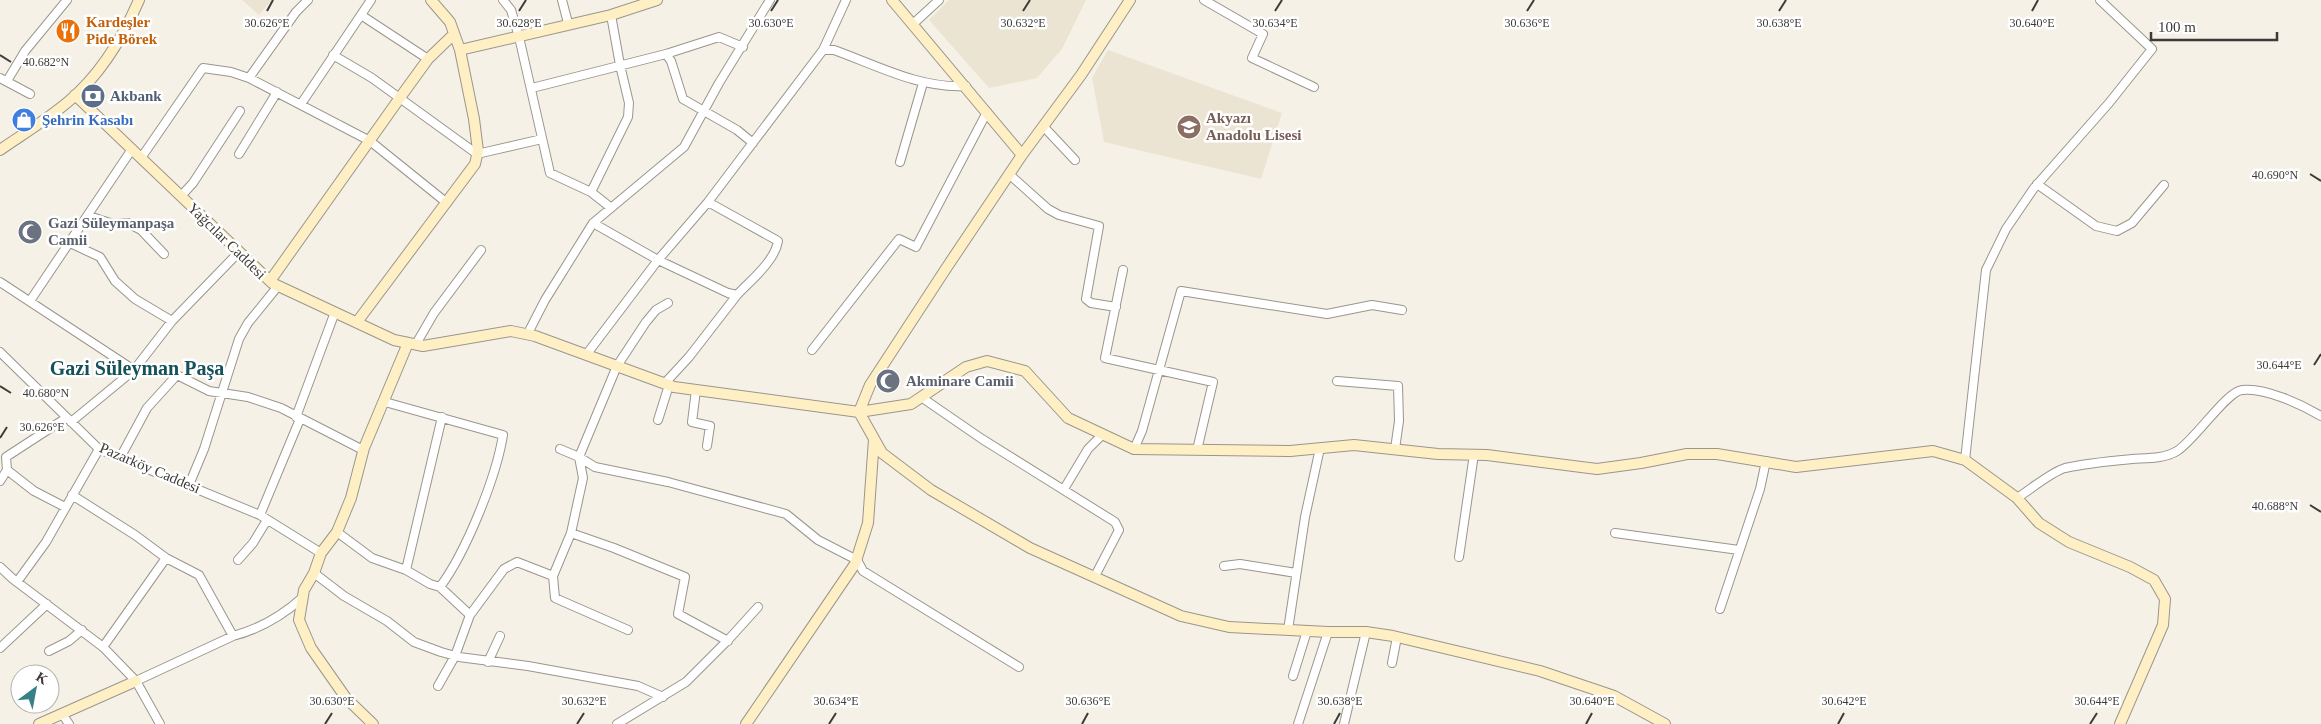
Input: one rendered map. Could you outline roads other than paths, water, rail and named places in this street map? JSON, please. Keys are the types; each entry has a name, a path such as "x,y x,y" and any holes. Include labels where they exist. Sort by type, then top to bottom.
{"main road":[{"path":"0,150 75,95 96,74 127,29 139,0"},
{"path":"357,322 475,164 477,154 474,119 460,50 450,22 431,0"},
{"path":"460,50 519,37 568,23 611,15 658,0"},
{"path":"892,0 1022,155"},
{"path":"1130,0 1044,127 1022,155 870,385 860,412 882,453 931,490 1030,548 1181,616 1229,626 1328,632 1366,632 1397,637 1540,671 1614,696 1665,724"},
{"path":"274,283 399,99 428,59 454,34"},
{"name":"Yağcılar Caddesi","path":"75,95 274,283 394,340 423,346 511,332 527,335 667,384 696,390 860,412 910,404 966,366 987,361 1025,370 1068,418 1134,449"},
{"path":"371,724 346,698 311,648 299,620 304,590 314,573 321,553 337,532 351,498 363,450 412,343"},
{"path":"746,724 856,560 868,523 874,439"},
{"path":"1134,449 1290,451 1354,445 1438,454 1474,454 1597,469 1687,454 1718,454 1796,466 1933,451 1966,460 2017,498 2039,523 2069,542 2130,566 2154,580 2165,599 2164,624 2120,724"},
{"path":"39,724 136,681"}],"street":[{"path":"30,94 3,80 67,0"},
{"path":"249,78 296,12 308,0"},
{"path":"301,104 371,0"},
{"path":"503,0 511,10 519,37 550,173 591,192 610,207"},
{"path":"562,0 568,23"},
{"path":"527,335 545,300 593,223 684,147 770,0"},
{"path":"586,355 658,260 708,202 823,50 846,0"},
{"path":"913,24 939,0"},
{"path":"1204,0 1264,34 1252,58 1314,87"},
{"path":"1966,460 1986,270 2006,229 2037,184 2109,103 2152,49 2100,0"},
{"path":"361,14 428,59"},
{"path":"591,192 628,117 629,102 611,15"},
{"path":"532,88 666,54 719,37 743,47"},
{"path":"823,50 834,50 923,83 945,87 966,86"},
{"path":"666,54 672,61 683,99 737,130 753,143"},
{"path":"333,55 372,78 477,154 542,139"},
{"path":"141,158 203,68 231,72 249,78 370,141 447,202"},
{"path":"900,162 923,83"},
{"path":"239,154 277,92"},
{"path":"181,196 193,182 240,112"},
{"path":"812,350 899,239 916,247 987,112"},
{"path":"1044,127 1076,160"},
{"path":"30,301 89,216 102,192 132,149"},
{"path":"1010,175 1048,209 1059,215 1099,226 1086,299 1092,303 1116,307"},
{"path":"2037,184 2096,226 2118,231 2132,223 2164,185"},
{"path":"658,420 667,384 737,294 753,279 777,250 778,241 708,202"},
{"path":"89,216 113,224 128,223 141,230 164,254"},
{"path":"593,223 658,260 728,293 737,294"},
{"path":"70,243 100,257 115,281 128,293 172,320"},
{"path":"412,343 481,250"},
{"path":"65,507 34,491 7,470 3,455 68,420 134,370 172,320 240,252"},
{"path":"1123,270 1105,358 1213,382 1197,450"},
{"path":"0,282 134,370"},
{"path":"189,485 204,449 239,339 274,283"},
{"path":"1134,449 1142,430 1181,291 1327,314 1372,305 1402,310"},
{"path":"628,630 555,598 553,576 571,533 584,478 579,457 617,366 646,322 656,310 668,303"},
{"path":"260,515 298,418 335,312"},
{"name":"Pazarköy Caddesi","path":"0,352 98,449 260,515 321,553"},
{"path":"120,458 147,408 177,375 210,392 222,392 248,397 281,408 363,450"},
{"path":"1337,381 1398,386 1400,421 1395,449"},
{"path":"696,390 692,422 710,426 707,446"},
{"path":"2017,498 2062,469 2088,463 2162,457 2177,452 2199,432 2228,398 2240,390 2254,390 2288,400 2321,416"},
{"path":"921,397 1115,522 1120,530 1095,576"},
{"path":"384,402 503,435 500,456 470,533 452,571 440,587"},
{"path":"406,570 442,418"},
{"path":"1064,489 1088,449 1102,434"},
{"path":"1288,630 1305,517 1320,448"},
{"path":"17,582 46,542 98,449"},
{"path":"560,449 579,457 595,467 668,482 786,514 818,540 856,560 863,571 1019,667"},
{"path":"1459,557 1474,454"},
{"path":"1720,609 1760,489 1766,461"},
{"path":"0,481 7,470"},
{"path":"72,496 135,534 166,558 199,575 233,636"},
{"path":"238,560 253,542 267,520"},
{"path":"337,532 372,558 406,570 430,584 440,587 470,615"},
{"path":"571,533 685,577 678,614 728,641"},
{"path":"1615,533 1739,550"},
{"path":"103,647 166,558"},
{"path":"438,686 455,656 470,615 504,570 517,562 553,576"},
{"path":"1224,566 1240,564 1296,573"},
{"path":"0,567 103,647 136,681 160,724"},
{"path":"314,573 344,596 387,621 414,642 455,656 528,666 638,686 663,696"},
{"path":"136,681 233,636 249,632 284,614 302,598"},
{"path":"0,648 48,604"},
{"path":"617,724 686,682 728,641 758,607"},
{"path":"49,651 82,630"},
{"path":"1293,676 1307,631"},
{"path":"1298,724 1328,632"},
{"path":"1344,724 1366,632"},
{"path":"488,662 500,636"},
{"path":"1392,663 1397,637"},
{"path":"62,714 69,724"}],"place":[{"name":"Kardeşler Pide Börek","path":"68,31"},
{"name":"Akbank","path":"93,96"},
{"name":"Şehrin Kasabı","path":"24,120"},
{"name":"Akyazı Anadolu Lisesi","path":"1189,127"},
{"name":"Gazi Süleymanpaşa Camii","path":"30,232"},
{"name":"Akminare Camii","path":"888,381"}],"district":[{"name":"Gazi Süleyman Paşa","path":"137,368"}]}
